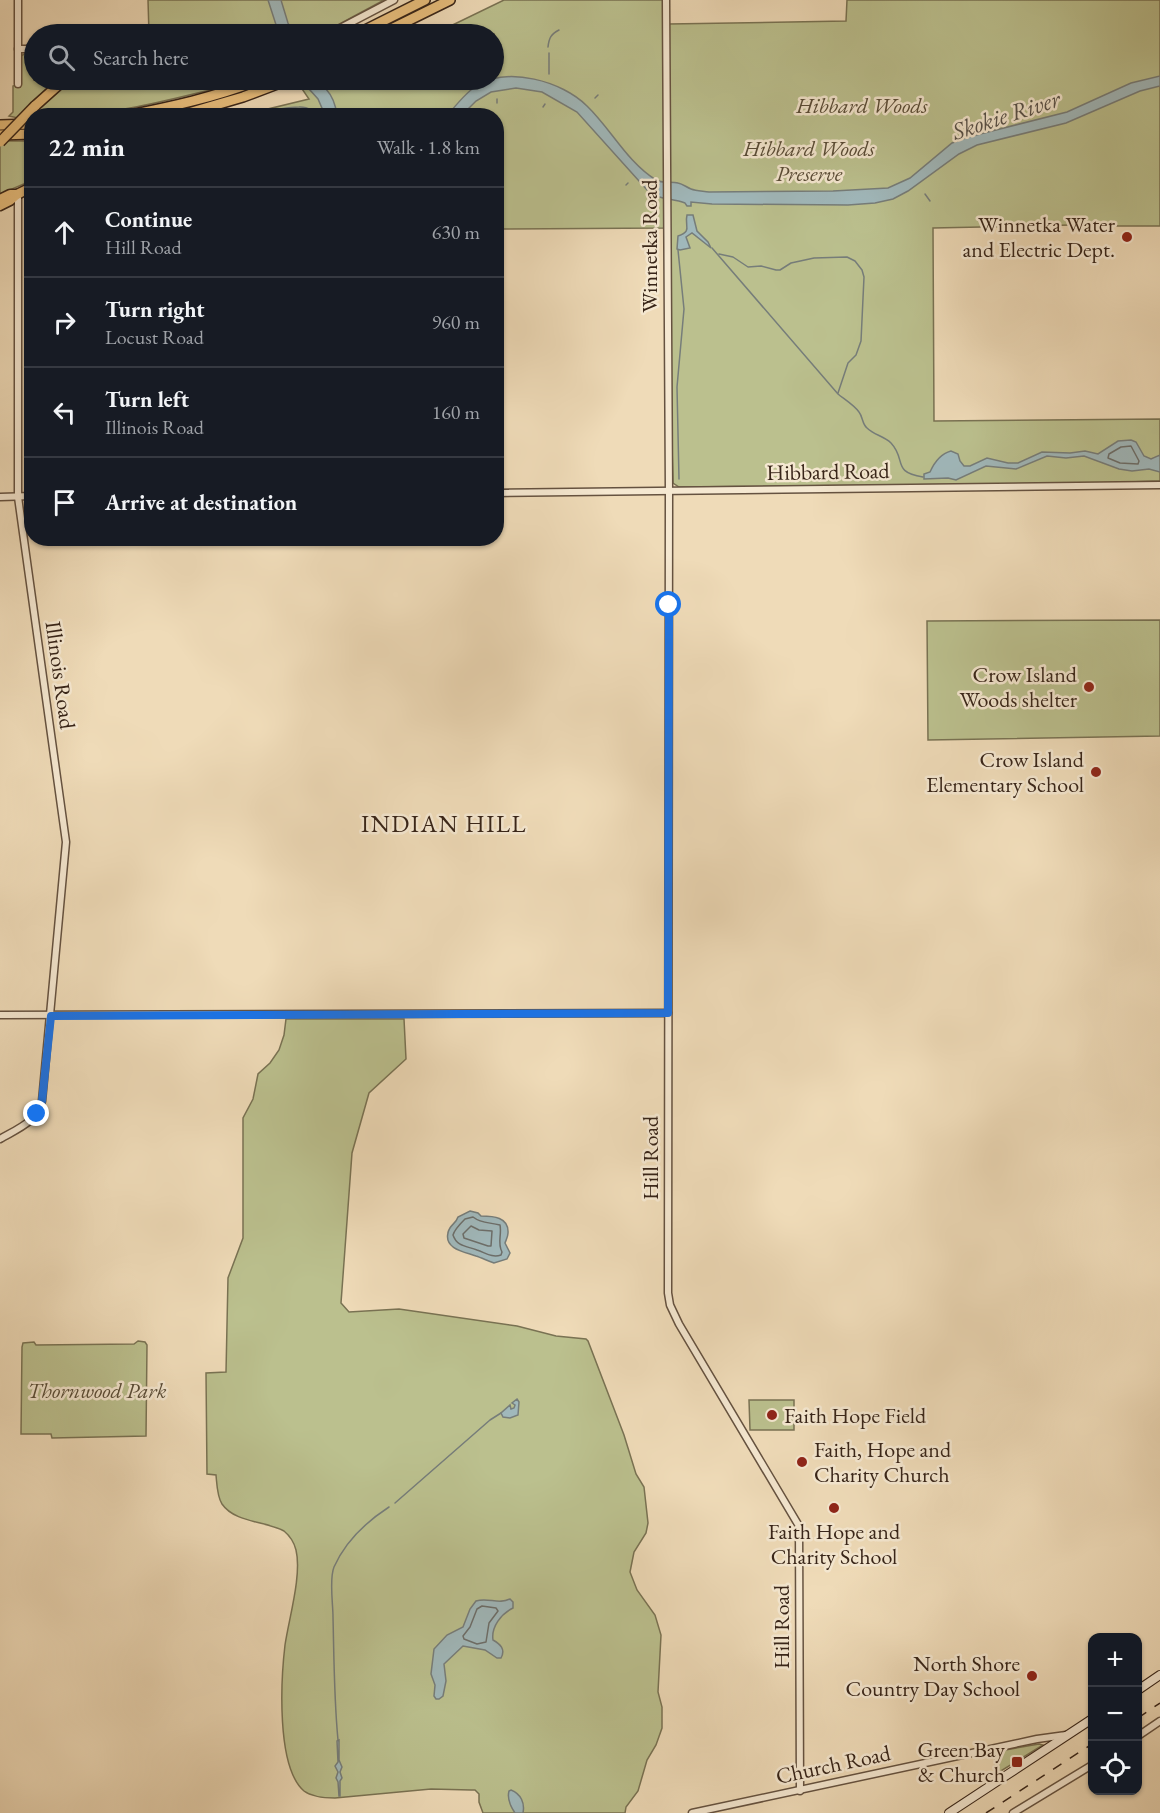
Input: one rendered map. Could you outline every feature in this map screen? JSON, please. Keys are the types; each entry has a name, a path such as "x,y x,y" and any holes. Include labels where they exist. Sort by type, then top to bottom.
{"highway":[{"path":"377,24 425,0"},
{"path":"401,24 450,0"},
{"path":"33,108 53,90"},
{"path":"164,108 228,90"},
{"path":"205,108 262,90"},
{"path":"225,108 234,105 243,97"},
{"path":"0,142 24,117"},
{"path":"0,125 24,124"},
{"path":"0,135 24,134"},
{"path":"18,194 24,191"}],"main road":[{"path":"0,199 10,194 18,194"},
{"path":"0,206 18,194"},
{"path":"1140,1687 1160,1675"},
{"path":"949,1813 1088,1721"}],"street":[{"path":"18,0 18,84"},
{"path":"349,24 394,0"},
{"name":"Winnetka Road","path":"666,0 669,491"},
{"path":"18,49 24,49"},
{"name":"Illinois Road","path":"18,194 18,497 24,540"},
{"name":"Hibbard Road","path":"504,493 1160,485"},
{"name":"Hill Road","path":"669,491 669,1300 679,1324 799,1526 800,1791"},
{"path":"0,497 24,497"},
{"name":"Illinois Road","path":"0,1139 33,1119 40,1109 45,1081 66,842 25,546"},
{"path":"0,1015 668,1013"},
{"path":"1142,1733 1160,1721"},
{"name":"Church Road","path":"692,1813 1037,1739 1066,1735"},
{"name":"Church Road","path":"1017,1744 1042,1742 1052,1745"},
{"path":"1013,1813 1088,1767"}],"green space":[{"path":"148,0 384,0 340,24 149,24"},
{"path":"504,0 664,0 664,228 504,229 504,108 272,108 309,99 303,90 311,90 316,95 319,90 504,90 504,24 455,24"},
{"name":"Hibbard Woods Preserve","path":"847,0 1160,0 1160,226 1117,226 1116,224 933,228 934,421 1160,419 1160,481 679,487 673,483 669,24 846,21"},
{"path":"24,54 24,90 48,90 29,108 24,108 24,112 18,118 9,116 13,112 13,86 20,84 21,56"},
{"path":"58,90 210,90 130,108 39,108"},
{"path":"5,141 24,141 24,184 0,194 0,146"},
{"path":"1160,620 1160,736 928,740 927,621"},
{"path":"286,1019 404,1019 406,1059 369,1093 352,1153 341,1303 349,1312 399,1309 517,1326 588,1341 624,1435 636,1474 644,1487 648,1523 646,1533 634,1552 630,1572 637,1590 655,1615 661,1635 658,1692 662,1707 662,1728 647,1760 638,1791 626,1807 625,1813 483,1813 479,1794 475,1790 431,1789 335,1798 323,1797 304,1791 295,1779 289,1763 282,1722 282,1679 297,1572 296,1550 292,1539 284,1531 235,1515 228,1510 219,1498 216,1475 207,1474 206,1373 226,1372 228,1278 243,1238 243,1118 253,1099 258,1074 279,1050"},
{"name":"Thornwood Park","path":"138,1341 145,1342 147,1345 146,1436 52,1438 51,1434 21,1434 23,1343 34,1342 36,1345 134,1344"},
{"name":"Faith Hope Field","path":"749,1400 794,1400 794,1430 750,1430"},
{"path":"1043,1745 996,1774 994,1752"}],"water":[{"path":"268,0 281,0 288,24 276,24"},
{"path":"1160,76 1160,86 1140,91 1066,123 977,145 959,154 908,191 893,199 848,205 691,202 691,206 687,206 685,203 656,196 648,191 577,112 542,92 516,88 504,90 504,77 519,77 549,83 576,97 596,115 636,164 659,181 678,183 693,190 709,192 833,191 888,188 910,178 952,143 1067,112 1131,83"},
{"path":"310,90 327,90 335,108 322,108"},
{"path":"471,90 504,90 491,92 469,108 454,108"},
{"path":"687,215 693,215 697,231 711,248 692,233 686,237 690,248 677,249 678,236 687,230"},
{"path":"1118,441 1136,442 1144,456 1151,459 1160,455 1160,472 1149,469 1132,471 1119,469 1084,456 1066,458 1047,456 1016,469 986,466 956,480 924,479 924,474 930,472 938,459 951,451 958,454 964,466 970,466 987,458 1018,463 1042,452 1085,451 1098,454"},
{"path":"470,1211 481,1216 499,1218 506,1224 508,1233 505,1243 510,1253 507,1259 494,1263 456,1249 449,1243 450,1228 458,1217"},
{"path":"517,1399 519,1402 518,1415 510,1418 503,1417 501,1413 510,1405 511,1409 514,1408 515,1405 512,1403"},
{"path":"510,1599 513,1602 513,1608 498,1621 493,1635 493,1640 503,1649 501,1658 485,1650 463,1646 444,1664 446,1681 443,1696 436,1699 431,1674 434,1649 447,1635 463,1627 476,1601"},
{"path":"339,1740 339,1760 342,1767 340,1796 336,1778 338,1772 335,1766 338,1762 337,1741"},
{"path":"511,1790 522,1799 523,1813 515,1813 512,1808 509,1797"}],"waterway":[{"path":"548,47 551,37 559,30"},
{"path":"549,53 549,74"},
{"path":"595,98 598,95"},
{"path":"287,108 306,108"},
{"path":"925,194 930,201"},
{"path":"712,248 838,394 857,409 865,426 891,443 896,449 903,469 913,475 923,477"},
{"path":"678,250 684,309 677,387 679,479"},
{"path":"719,254 733,257 748,267 761,266 776,270 791,263 814,258 847,257 855,261 864,277 861,341 856,355 848,363 838,393"},
{"path":"395,1503 501,1413"},
{"path":"338,1740 331,1584 334,1567 351,1540 365,1525 389,1507"}],"railway":[{"path":"1142,1715 1160,1703"},
{"path":"986,1813 1088,1747"}],"place":[{"name":"Winnetka Water and Electric Dept.","path":"1127,237"},
{"name":"Crow Island Woods shelter","path":"1089,687"},
{"name":"Crow Island Elementary School","path":"1096,772"},
{"name":"Faith Hope Field","path":"772,1415"},
{"name":"Faith, Hope and Charity Church","path":"802,1462"},
{"name":"Faith Hope and Charity School","path":"834,1508"},
{"name":"North Shore Country Day School","path":"1032,1676"},
{"name":"Green Bay & Church","path":"1017,1762"}],"district":[{"name":"INDIAN HILL","path":"444,824"}],"route":[{"path":"37,1114 42,1101 51,1016 668,1013 669,605"}],"park label":[{"name":"Hibbard Woods","path":"862,105"}],"water label":[{"name":"Skokie River","path":"1006,115"}]}
